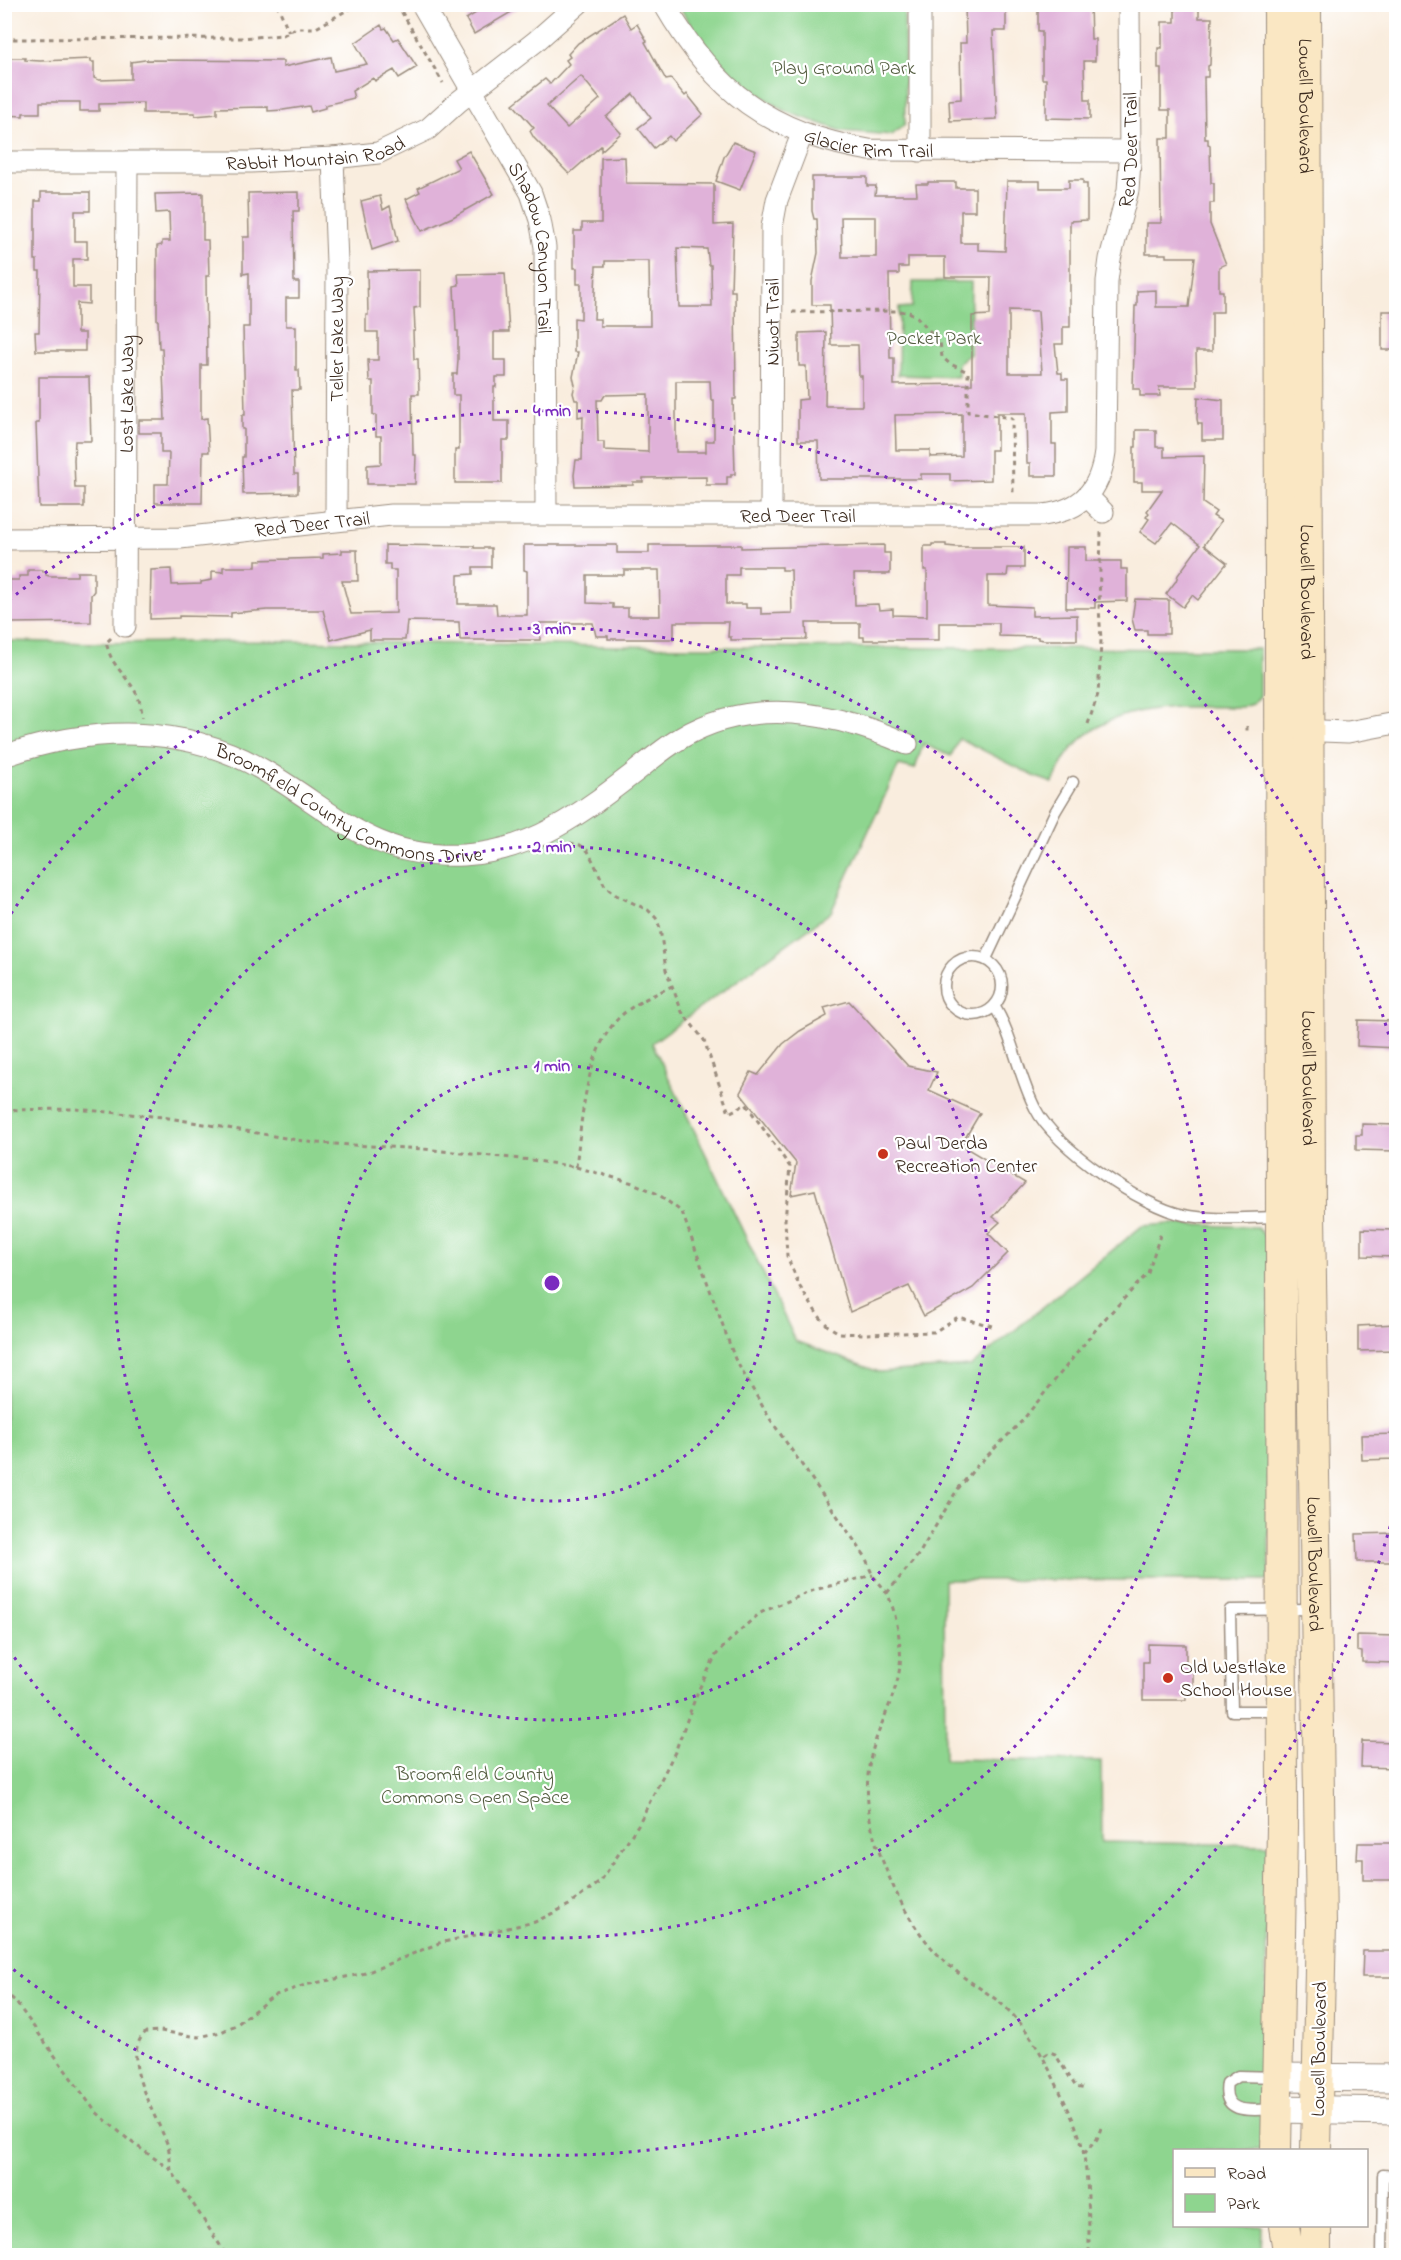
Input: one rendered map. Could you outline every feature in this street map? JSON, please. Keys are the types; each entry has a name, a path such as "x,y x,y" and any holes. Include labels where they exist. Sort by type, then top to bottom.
{"main road":[{"name":"Lowell Boulevard","path":"1279,4 1312,1352 1321,1924 1316,2149"},
{"name":"Lowell Boulevard","path":"1276,2149 1282,1827 1280,1217 1295,730 1306,4"},
{"path":"1280,1217 1289,1216 1298,1221 1301,1230 1303,1309 1312,1352"},
{"path":"1276,2227 1276,2256"},
{"path":"1284,2227 1289,2256"},
{"path":"1316,2227 1316,2256"}],"street":[{"name":"Shadow Canyon Trail","path":"422,4 531,193 540,220 545,247 546,514"},
{"name":"Rabbit Mountain Road","path":"4,162 251,162 333,158 378,153 428,129 578,4"},
{"name":"Glacier Rim Trail","path":"664,4 700,60 721,82 773,121 802,134 835,144 869,150 1130,151"},
{"path":"920,4 920,151"},
{"name":"Red Deer Trail","path":"4,539 180,538 391,515 1014,515 1059,513 1076,506 1088,496 1097,483 1103,468 1105,452 1107,281 1128,190 1130,4"},
{"name":"Niwot Trail","path":"771,514 772,227 777,200 802,134"},
{"name":"Teller Lake Way","path":"333,158 337,263 336,520"},
{"name":"Lost Lake Way","path":"125,626 127,162"},
{"path":"1088,496 1103,512"},
{"name":"Broomfield County Commons Drive","path":"4,756 70,738 107,734 143,734 185,741 224,752 263,770 364,836 408,850 445,855 496,851 540,837 586,809 681,738 717,722 735,717 779,712 822,716 862,725 907,744"},
{"path":"1295,730 1348,732 1396,723"},
{"path":"1277,2077 1396,2078"},
{"path":"1276,2109 1396,2111"}],"lane":[{"path":"986,959 1055,812 1072,782"},
{"path":"966,957 986,959 994,965 1002,982 999,999 995,1006 978,1015 959,1012 946,999 944,978 948,969 966,957"},
{"path":"995,1006 1007,1029 1022,1080 1046,1126 1095,1168 1142,1198 1185,1215 1280,1217"},
{"path":"1281,1711 1232,1711 1230,1610 1315,1610"},
{"path":"1276,2109 1239,2110 1230,2103 1225,2094 1227,2083 1238,2076 1277,2077"},
{"path":"1382,2256 1383,2175 1396,2176"}],"path":[{"path":"277,4 289,32"},
{"path":"4,39 241,38 283,35 296,27 316,28 358,4"},
{"path":"772,312 896,310 909,312 917,317 940,342 942,357 950,364 968,372 968,412 1012,418 1014,515"},
{"path":"1088,723 1098,694 1100,674 1099,607 1103,512"},
{"path":"125,626 106,643 112,660 132,684 142,706 143,734"},
{"path":"1246,726 1246,734"},
{"path":"570,843 580,845 588,851 605,886 616,895 648,910 656,918 660,928 666,970 682,1012 704,1040 729,1113 746,1104 790,1167 785,1220 787,1256 800,1287 818,1315 838,1333 934,1332 958,1317 996,1327"},
{"path":"576,1167 584,1108 600,1044 608,1030 624,1013 672,986"},
{"path":"4,1110 75,1109 163,1117 315,1143 423,1149 531,1160 576,1167 633,1184 658,1194 682,1212 735,1359 770,1419 865,1556 873,1575 887,1593 901,1649 898,1675 872,1752 867,1783 870,1813 877,1844 897,1895 912,1923 933,1952 1005,2007 1028,2031 1043,2056 1076,2126 1084,2154 1089,2214 1089,2256"},
{"path":"887,1593 919,1554 957,1490 976,1467 1022,1421 1102,1322 1148,1274 1161,1232"},
{"path":"171,2170 168,2148 139,2078 135,2060 136,2044 146,2032 160,2031 200,2037 221,2032 236,2025 273,1996 305,1985 366,1973 440,1943 535,1922 569,1905 600,1882 638,1825 675,1752 698,1691 716,1655 760,1613 814,1590 873,1575"},
{"path":"4,1991 15,2001 95,2111 130,2141 171,2170 227,2256"},
{"path":"1043,2056 1050,2052 1054,2054 1076,2087 1086,2089"},
{"path":"1084,2154 1097,2139 1101,2128"}],"green space":[{"name":"Play Ground Park","path":"678,5 904,5 905,124 892,135 842,131 787,112 737,80 700,40"},
{"name":"Pocket Park","path":"913,282 971,282 970,354 958,363 958,377 898,375 899,308 912,307"},
{"name":"Broomfield County Commons Open Space","path":"5,641 1259,649 1259,696 1252,704 1242,707 1171,707 1124,715 1103,724 1084,737 1067,755 1053,783 1036,777 959,738 951,756 923,744 915,769 899,765 831,912 652,1043 796,1341 879,1372 971,1366 1142,1226 1169,1224 1256,1227 1269,1240 1269,1580 944,1580 945,1759 1101,1761 1102,1842 1268,1845 1263,2149 1173,2149 1173,2227 1262,2227 1261,2255 5,2256"}],"building":[{"path":"472,4 525,4 474,34 466,19 476,13"},
{"path":"965,4 1006,4 1006,31 993,31 997,119 950,121 949,100 961,99 960,43 966,43"},
{"path":"1038,4 1090,4 1091,39 1095,39 1095,61 1084,61 1085,100 1090,100 1090,119 1046,118 1046,79 1042,79 1042,31 1038,31"},
{"path":"1175,9 1199,9 1199,18 1212,18 1210,65 1208,66 1208,77 1204,77 1205,139 1208,139 1210,145 1211,183 1214,183 1214,203 1210,203 1210,224 1226,264 1219,267 1219,291 1223,291 1223,312 1212,312 1212,351 1196,351 1197,387 1159,387 1160,396 1140,396 1140,389 1133,389 1137,291 1156,290 1156,307 1189,307 1195,257 1146,254 1146,223 1161,223 1160,138 1170,138 1170,110 1161,110 1161,68 1158,68 1158,48 1162,48 1162,22 1175,22"},
{"path":"623,14 631,28 637,24 666,80 671,79 703,114 673,141 669,136 654,148 638,128 651,118 633,94 606,117 621,133 601,151 601,146 569,174 534,138 530,131 534,128 513,104 545,79 550,84 569,64 566,60 570,57 568,54 578,43","holes":["581,76 600,99 567,128 547,106"]},
{"path":"381,25 383,29 386,28 394,40 398,38 417,67 399,78 394,70 375,81 373,78 352,91 354,98 325,105 325,108 311,112 309,106 268,111 268,107 217,108 217,114 195,116 195,113 143,113 143,103 99,104 99,111 80,111 80,102 40,102 40,113 23,113 23,116 4,115 4,58 40,61 91,59 91,62 94,62 94,78 99,80 131,79 131,62 145,60 283,61 283,67 331,57 334,71 367,64 355,43"},
{"path":"733,142 756,151 740,190 716,181 724,157"},
{"path":"469,151 494,194 422,231 406,199 420,192 418,188 459,168 454,159"},
{"path":"625,157 626,183 714,184 714,225 733,224 731,291 735,291 736,399 733,399 735,474 727,477 727,485 706,485 706,477 643,478 643,482 633,482 633,485 575,486 576,460 582,460 583,416 578,417 578,400 575,400 573,393 575,385 573,377 578,352 574,352 574,318 581,319 581,284 577,284 577,268 574,268 574,231 582,231 582,223 601,223 601,158","holes":["677,248 707,249 709,265 711,265 712,307 679,307","605,261 649,261 650,326 600,326 600,319 594,319 596,266 605,266","676,381 710,381 711,400 714,400 714,441 706,441 706,452 676,452","648,394 648,452 604,450 604,442 598,442 597,400 602,400 605,395"]},
{"path":"812,177 867,177 867,186 876,186 875,195 917,195 916,184 956,182 956,188 975,188 975,211 961,211 961,243 978,243 978,250 1005,251 1007,181 1040,181 1040,188 1069,188 1069,180 1083,180 1083,184 1087,184 1087,220 1070,221 1070,327 1063,327 1063,344 1055,344 1058,373 1062,373 1062,379 1068,379 1068,411 1052,412 1052,444 1056,444 1056,476 1030,476 1030,463 1027,463 1026,413 997,413 997,450 991,450 991,480 950,481 950,474 921,474 921,479 819,479 818,441 798,441 798,400 807,399 806,366 799,366 799,333 826,332 825,406 862,406 862,376 859,376 858,345 831,345 830,305 812,305 812,281 818,253 817,219 814,219","holes":["841,217 876,217 876,257 842,257","908,257 945,257 945,277 991,277 990,315 972,316 972,384 894,385 894,358 890,358 889,274 899,274 899,267 908,267","1009,310 1038,311 1042,373 1009,373","962,414 962,456 930,457 930,450 896,450 895,415"]},
{"path":"41,192 90,192 90,211 75,211 75,241 87,241 87,259 73,259 73,287 89,287 89,304 77,303 77,333 85,333 85,351 36,351 35,332 39,332 40,271 37,271 37,260 35,260 35,201 41,201"},
{"path":"299,192 299,211 293,211 294,282 299,282 299,298 286,298 286,326 296,326 296,370 299,370 300,390 292,390 294,474 298,474 298,493 243,494 244,429 242,429 242,415 245,415 243,327 249,327 249,273 243,274 243,237 249,237 248,193"},
{"path":"203,193 203,240 208,240 209,276 206,276 207,365 201,365 201,419 207,418 209,452 203,452 202,503 155,503 155,484 168,484 169,453 161,453 161,433 139,433 139,420 165,420 162,348 159,348 157,320 157,246 162,245 162,241 170,241 169,212 156,213 155,194"},
{"path":"380,196 383,210 390,206 398,241 372,250 361,201"},
{"path":"420,270 420,307 414,308 415,331 413,331 414,359 418,359 419,394 412,394 413,455 416,455 415,484 367,484 367,465 381,464 381,436 376,436 376,415 373,415 373,381 369,381 368,360 378,360 378,332 366,332 367,271"},
{"path":"505,273 509,332 494,332 494,360 506,360 506,377 496,377 496,387 494,387 494,421 509,421 509,440 502,440 502,483 455,483 455,450 459,450 459,395 453,395 453,374 457,374 458,360 454,286 459,285 458,274"},
{"path":"1382,311 1396,311 1396,350 1382,350"},
{"path":"39,377 89,377 91,441 75,441 74,460 75,488 84,488 84,507 39,507 36,423 39,423"},
{"path":"1198,397 1223,400 1223,440 1202,440 1202,424 1198,424 1197,419"},
{"path":"1136,430 1156,430 1156,447 1164,447 1164,457 1204,456 1203,503 1216,512 1213,516 1221,521 1204,545 1227,563 1198,600 1192,595 1183,607 1166,594 1200,545 1172,523 1156,543 1140,532 1149,519 1146,517 1149,513 1147,511 1162,490 1142,490 1142,482 1134,482"},
{"path":"932,544 946,544 946,546 956,547 1024,547 1024,568 1008,568 1007,576 988,576 988,605 1032,607 1032,616 1077,615 1077,640 999,636 999,623 939,623 939,640 864,640 864,637 860,637 860,623 806,623 807,639 731,640 731,637 728,637 729,622 674,622 674,639 608,639 608,636 596,636 593,623 540,623 540,640 460,640 459,622 407,621 405,640 370,640 370,630 331,640 323,610 267,610 231,613 231,617 179,616 179,618 150,619 151,570 171,569 172,585 201,584 201,582 212,580 212,571 223,572 223,567 256,567 256,560 323,558 323,554 342,553 342,550 357,550 358,581 342,581 351,614 396,613 396,570 390,570 390,564 385,564 385,545 491,548 491,567 473,567 473,574 458,575 458,604 496,604 497,615 527,615 527,571 524,570 524,545 617,545 617,553 649,553 649,545 741,545 741,548 884,545 884,553 890,553 890,574 854,574 855,605 878,604 879,610 893,609 893,615 927,616 927,570 924,570 924,546 932,546","holes":["739,567 782,567 782,570 791,570 792,613 761,614 761,608 746,608 746,604 726,604 726,575 739,575","624,570 659,570 660,616 628,616 628,608 613,608 613,604 587,603 587,575 624,575"]},
{"path":"1067,547 1086,547 1086,561 1121,561 1121,569 1127,569 1127,601 1095,602 1095,608 1066,608"},
{"path":"28,570 43,570 49,576 77,576 77,572 94,572 91,622 10,623 10,580 19,580 19,576 28,576"},
{"path":"1135,599 1169,600 1169,634 1147,634 1147,630 1135,630 1132,619"},
{"name":"Paul Derda Recreation Center","path":"849,1001 908,1066 937,1072 929,1090 980,1113 961,1145 1025,1183 993,1217 1000,1222 988,1233 1008,1253 973,1288 924,1316 909,1286 850,1312 815,1190 791,1195 796,1163 740,1093 751,1072 758,1075 783,1044 800,1031 827,1016 824,1008"},
{"path":"1358,1020 1393,1021 1393,1027 1396,1027 1396,1048 1357,1046"},
{"path":"1362,1124 1396,1125 1396,1151 1356,1150 1356,1135 1362,1135"},
{"path":"1362,1229 1393,1230 1396,1234 1396,1257 1362,1256"},
{"path":"1396,1324 1396,1350 1358,1351 1358,1326"},
{"path":"1396,1434 1396,1459 1362,1460 1361,1435"},
{"path":"1396,1533 1396,1562 1357,1562 1356,1534"},
{"path":"1357,1635 1396,1636 1396,1663 1362,1662 1362,1652 1357,1651"},
{"name":"Old Westlake School House","path":"1148,1644 1186,1645 1186,1666 1193,1666 1193,1689 1186,1689 1186,1700 1143,1700 1143,1662 1148,1662"},
{"path":"1362,1741 1396,1742 1396,1768 1361,1767"},
{"path":"1358,1843 1396,1843 1396,1880 1363,1880 1363,1859 1357,1859"},
{"path":"1363,1951 1396,1951 1396,1977 1362,1977"}],"place":[{"name":"Paul Derda Recreation Center","path":"883,1154"},
{"name":"Old Westlake School House","path":"1168,1678"}]}
